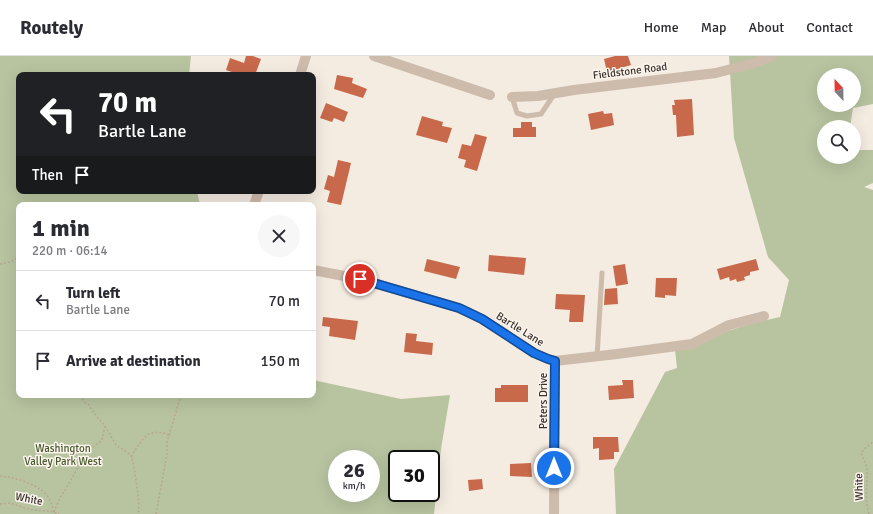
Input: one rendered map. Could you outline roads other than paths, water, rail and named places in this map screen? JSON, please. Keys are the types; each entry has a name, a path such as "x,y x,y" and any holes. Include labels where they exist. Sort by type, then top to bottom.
{"street":[{"path":"301,72 306,56"},
{"path":"374,56 490,95"},
{"name":"Fieldstone Road","path":"512,97 538,96 556,92 716,73 754,63 772,56"},
{"name":"Bartle Lane","path":"316,271 360,279 459,308 482,319 534,353 555,361 692,344 729,325 764,316"},
{"name":"Peters Drive","path":"554,514 555,361"}],"lane":[{"path":"512,97 517,113 527,116 541,114 556,92"},
{"path":"597,356 602,273"}],"park label":[{"name":"Washington Valley Park West","path":"63,454"}]}
